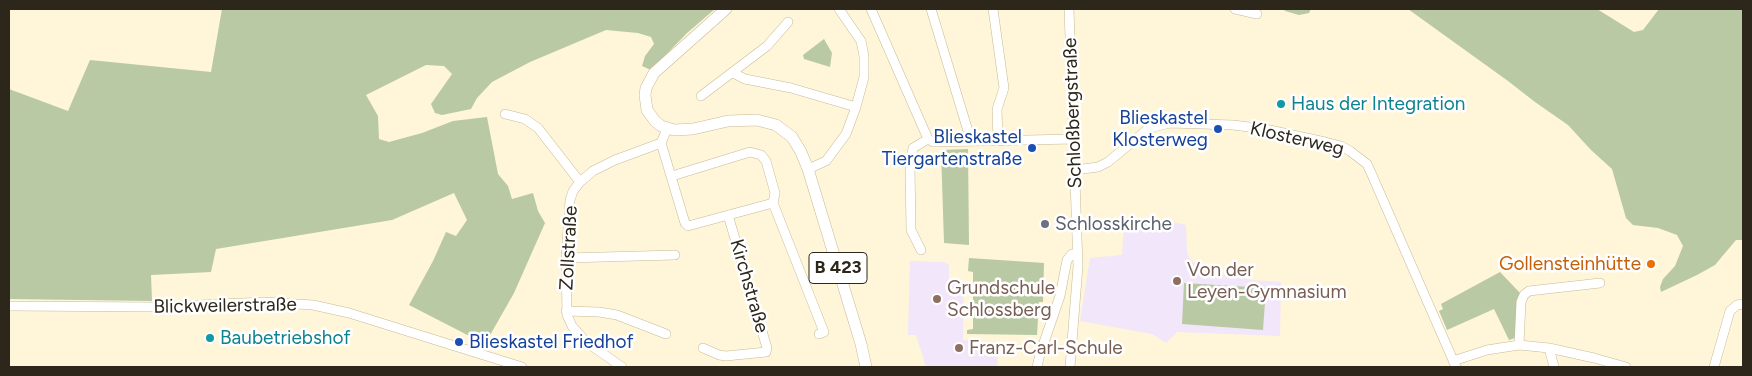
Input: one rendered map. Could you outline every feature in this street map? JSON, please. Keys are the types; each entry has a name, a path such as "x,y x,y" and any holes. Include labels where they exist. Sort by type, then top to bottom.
{"main road":[{"path":"667,129 651,116 647,110 646,88 654,74 726,9"},
{"name":"B 423","path":"667,129 684,130 744,119 776,125 792,137 808,169 861,344 866,367"}],"street":[{"path":"808,169 826,161 846,134 856,107 864,76 864,56 857,34 839,9"},
{"path":"871,9 928,139 933,142 1074,139"},
{"path":"931,9 970,141"},
{"path":"993,9 1004,88 997,109 998,141"},
{"name":"Schloßbergstraße","path":"1069,9 1077,254 1076,308 1070,366"},
{"path":"1235,9 1258,14"},
{"path":"701,96 767,46 788,22"},
{"path":"733,73 746,79 784,86 856,107"},
{"path":"505,114 525,119 538,128 580,182"},
{"name":"Klosterweg","path":"1075,170 1098,167 1108,162 1150,128 1170,123 1233,125 1265,129 1341,146 1359,157 1366,164 1372,175 1455,364"},
{"path":"662,143 667,129"},
{"path":"921,250 911,230 910,166 913,148 928,139"},
{"name":"Zollstraße","path":"622,367 585,341 569,320 566,311 566,258 570,200 573,191 580,182 603,165 662,143"},
{"name":"Kirchstraße","path":"662,143 685,223 688,226 773,203"},
{"path":"672,176 750,152 756,152 766,161 775,193 773,203 824,332 819,334"},
{"name":"Kirchstraße","path":"703,348 718,355 726,356 766,352 767,348 728,215"},
{"path":"1037,367 1060,296 1067,260 1072,254 1077,254"},
{"path":"566,258 675,255"},
{"path":"1519,345 1521,302 1524,295 1529,291 1600,283"},
{"name":"Blickweilerstraße","path":"9,306 156,307 264,302 313,305 349,313 522,367"},
{"path":"1714,367 1730,311 1733,307 1742,304"},
{"path":"566,311 599,312 617,315 658,326 666,334"},
{"path":"1455,364 1487,350 1519,345 1549,348 1626,367"},
{"path":"1549,348 1554,367"}],"shaded area":[{"name":"Von der Leyen-Gymnasium","path":"1159,219 1186,225 1187,254 1193,262 1207,270 1252,280 1281,282 1280,336 1177,332 1166,343 1152,334 1080,321 1090,258 1122,255 1124,225"},
{"name":"Grundschule Schlossberg","path":"910,261 944,262 948,264 949,281 955,282 955,286 964,291 963,340 999,342 997,367 926,367 916,335 908,335"}],"green space":[{"path":"222,9 715,9 687,33 651,70 642,66 645,56 654,44 651,37 638,33 606,30 530,62 492,82 477,98 471,109 442,115 435,113 431,104 452,74 444,66 426,65 366,95 378,116 379,139 389,142 422,133 453,121 487,117 498,174 508,186 512,199 533,193 538,211 545,223 514,293 485,344 409,305 433,261 446,232 456,236 467,220 454,193 392,220 216,249 211,272 151,275 152,301 9,299 9,89 68,111 90,60 211,72"},
{"path":"1284,9 1311,9 1309,13 1299,15"},
{"path":"1408,9 1597,9 1634,32 1643,30 1659,9 1743,9 1743,240 1736,240 1715,265 1661,292 1660,287 1663,279 1675,266 1683,246 1677,235 1658,228 1633,225 1626,218 1612,169 1568,125"},
{"path":"824,39 832,53 830,67 804,59 803,55"},
{"path":"968,149 969,245 944,243 941,150"},
{"path":"969,258 1044,263 1043,302 1039,302 1037,335 967,334 967,330 973,329 973,272 968,271"},
{"path":"1500,272 1520,293 1515,338 1509,340 1494,309 1447,330 1439,311 1443,309 1441,304"},
{"path":"1184,283 1266,288 1263,330 1182,324"}],"place":[{"name":"Haus der Integration","path":"1281,104"},
{"name":"Blieskastel Klosterweg","path":"1218,129"},
{"name":"Blieskastel Tiergartenstraße","path":"1032,148"},
{"name":"Schlosskirche","path":"1045,224"},
{"name":"Gollensteinhütte","path":"1651,264"},
{"name":"Von der Leyen-Gymnasium","path":"1177,281"},
{"name":"Grundschule Schlossberg","path":"937,299"},
{"name":"Baubetriebshof","path":"210,338"},
{"name":"Blieskastel Friedhof","path":"459,342"},
{"name":"Franz-Carl-Schule","path":"959,348"}]}
